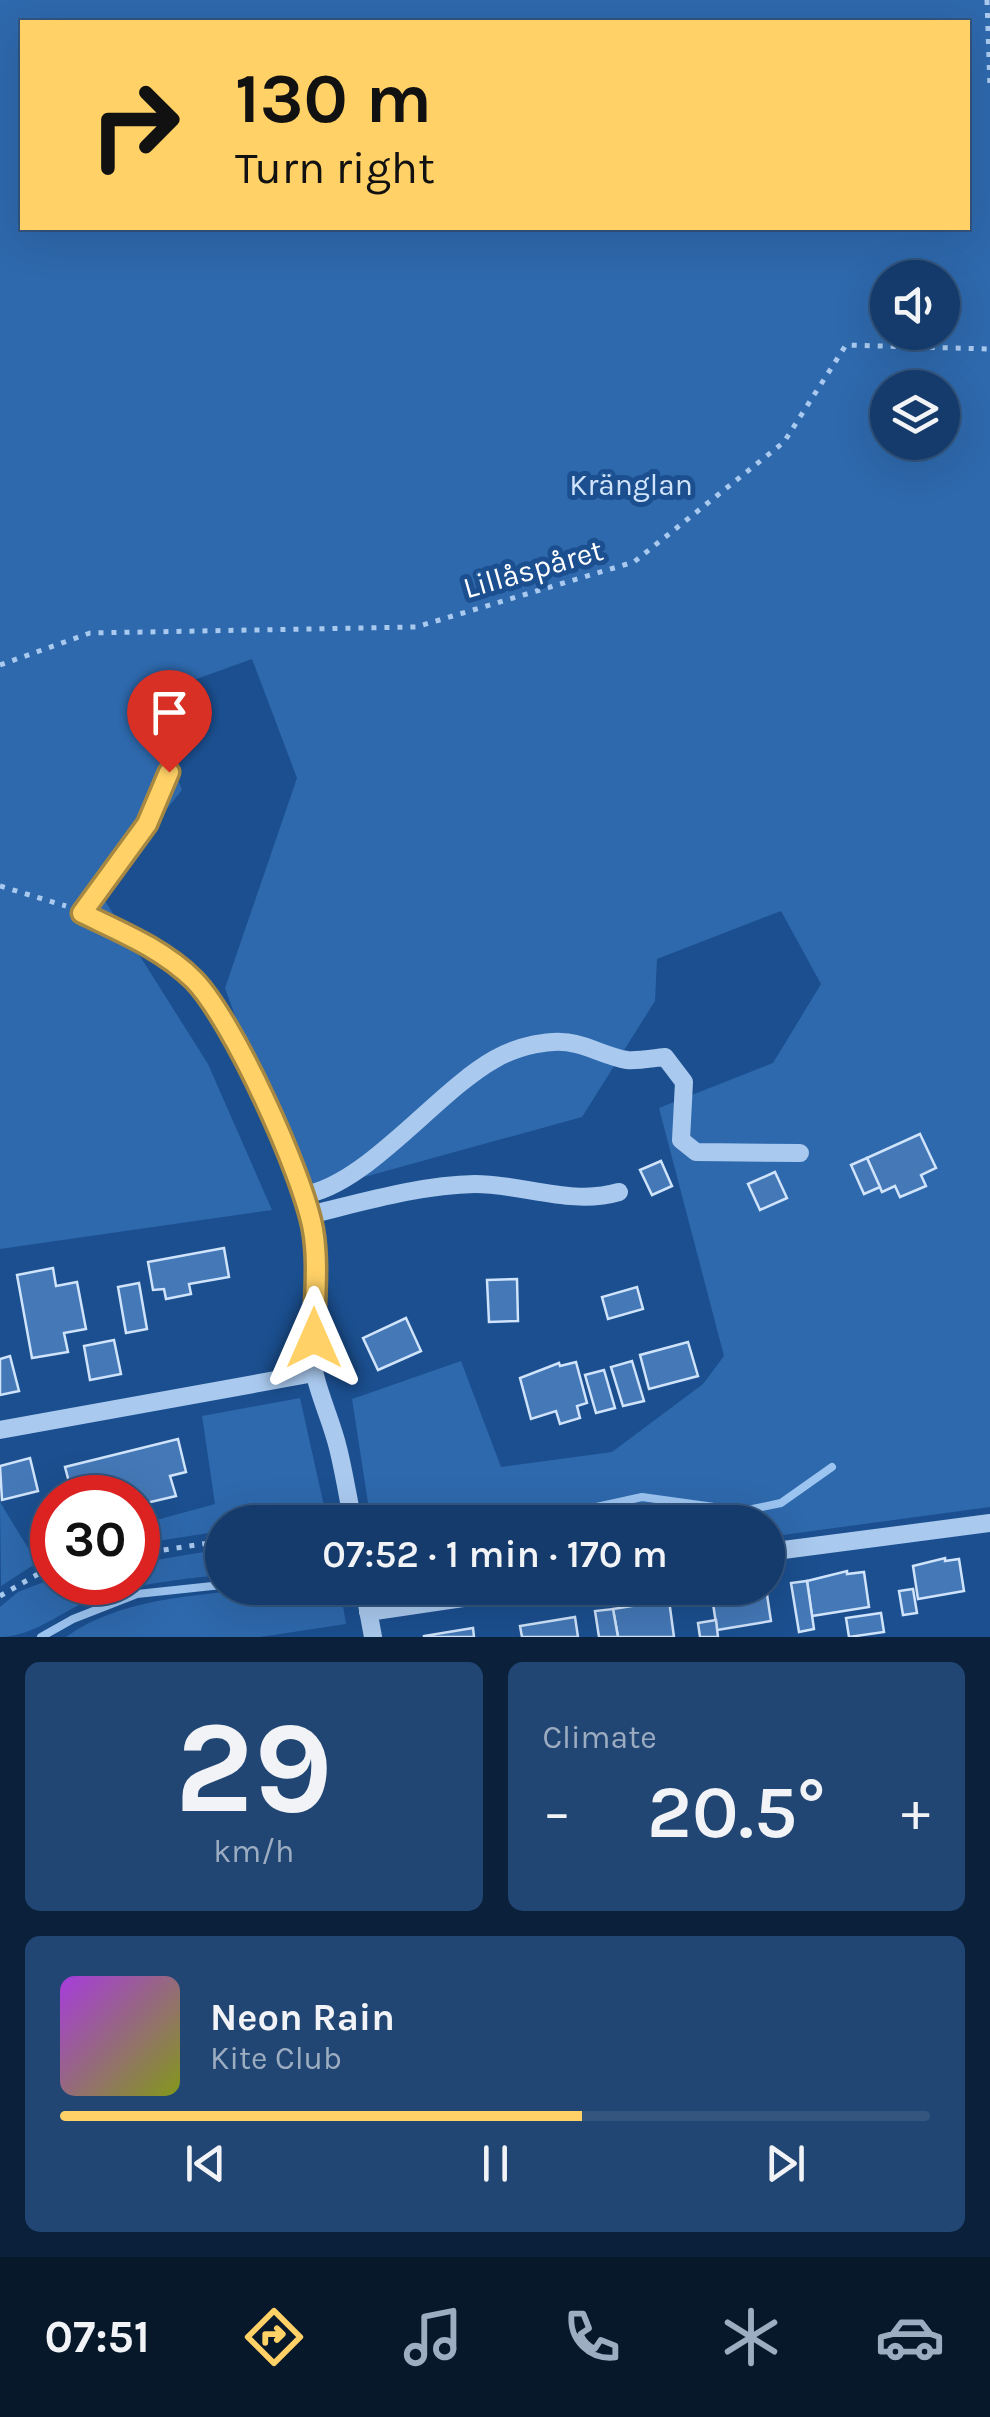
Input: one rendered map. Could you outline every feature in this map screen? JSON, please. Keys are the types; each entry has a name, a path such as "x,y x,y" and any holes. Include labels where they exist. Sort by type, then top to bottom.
{"street":[{"path":"169,772 147,824 82,913 172,961 196,982 218,1012 246,1064 304,1195 314,1234 314,1372 338,1447 350,1505"},
{"path":"304,1195 322,1192 379,1154 452,1090 496,1058 544,1043 572,1042 630,1060 665,1057 684,1082 682,1140 696,1152 800,1153"},
{"path":"309,1215 391,1196 469,1184 503,1184 540,1194 602,1197 619,1192"},
{"path":"0,1430 314,1372"},
{"path":"785,1550 990,1523"},
{"path":"367,1605 373,1637"},
{"path":"368,1612 415,1605"}],"path":[{"path":"987,0 990,88"},
{"name":"Lillåspåret","path":"0,665 90,632 416,627 634,562 784,442 846,344 990,348"},
{"path":"0,886 82,913"},
{"path":"160,1550 205,1543"},
{"path":"0,1596 30,1579"}],"green space":[{"name":"Kränglan","path":"0,0 990,0 990,1507 785,1535 785,1505 368,1505 352,1399 461,1361 501,1467 612,1452 703,1384 724,1356 659,1108 773,1063 821,984 781,911 657,959 655,1001 582,1117 299,1195 225,988 297,778 252,659 144,698 182,790 105,885 97,888 208,1064 272,1210 0,1249"},
{"path":"300,1398 324,1505 211,1505 215,1504 202,1416"},
{"path":"0,1502 30,1551 30,1567 1,1586"},
{"path":"205,1507 205,1534 160,1541 160,1519"},
{"path":"205,1552 205,1577 160,1583 160,1559"},
{"path":"30,1587 30,1605 79,1605 24,1633 0,1637 0,1607"},
{"path":"205,1594 205,1605 343,1605 346,1624 260,1637 66,1637 111,1614"}],"building":[{"path":"920,1134 936,1168 921,1175 926,1186 900,1197 895,1186 882,1192 867,1158"},
{"path":"867,1158 880,1187 864,1194 851,1165"},
{"path":"661,1161 672,1186 652,1195 640,1170"},
{"path":"775,1172 787,1198 760,1210 748,1184"},
{"path":"224,1248 229,1277 189,1284 191,1294 166,1299 164,1289 153,1290 148,1262"},
{"path":"53,1268 56,1286 77,1282 86,1329 64,1333 68,1352 32,1358 17,1275"},
{"path":"517,1279 518,1321 489,1322 487,1280"},
{"path":"139,1283 147,1329 126,1333 118,1287"},
{"path":"637,1287 643,1309 608,1319 602,1297"},
{"path":"406,1318 421,1351 378,1370 363,1338"},
{"path":"114,1340 121,1374 90,1380 84,1346"},
{"path":"688,1342 698,1376 649,1389 640,1355"},
{"path":"10,1356 19,1391 0,1395 0,1359"},
{"path":"632,1361 644,1401 623,1406 611,1367"},
{"path":"576,1362 587,1403 577,1406 580,1418 560,1424 556,1411 531,1419 520,1378 559,1363 560,1366"},
{"path":"604,1370 615,1408 596,1413 585,1375"},
{"path":"178,1439 186,1472 170,1476 176,1496 160,1500 160,1475 67,1475 65,1467"},
{"path":"30,1458 34,1475 30,1475 30,1493 2,1500 0,1466"},
{"path":"945,1558 959,1559 964,1591 918,1599 913,1566"},
{"path":"847,1571 864,1572 869,1607 812,1616 807,1581"},
{"path":"807,1581 814,1629 799,1632 791,1583"},
{"path":"913,1589 917,1613 903,1615 899,1591"},
{"path":"670,1605 674,1637 618,1637 613,1609"},
{"path":"713,1605 769,1605 771,1621 717,1630"},
{"path":"613,1609 618,1637 599,1637 595,1611"},
{"path":"881,1613 884,1632 849,1637 846,1618"},
{"path":"575,1617 578,1637 522,1637 520,1626"},
{"path":"716,1620 718,1637 700,1637 698,1623"},
{"path":"473,1628 474,1637 424,1637 424,1636"}],"waterway":[{"path":"772,1505 781,1503 832,1467"},
{"path":"606,1505 642,1497 700,1505"},
{"path":"41,1637 73,1619 137,1594 205,1587"}],"route":[{"path":"169,772 147,824 82,913 172,961 196,982 218,1012 246,1064 304,1195 314,1234 314,1338"}]}
